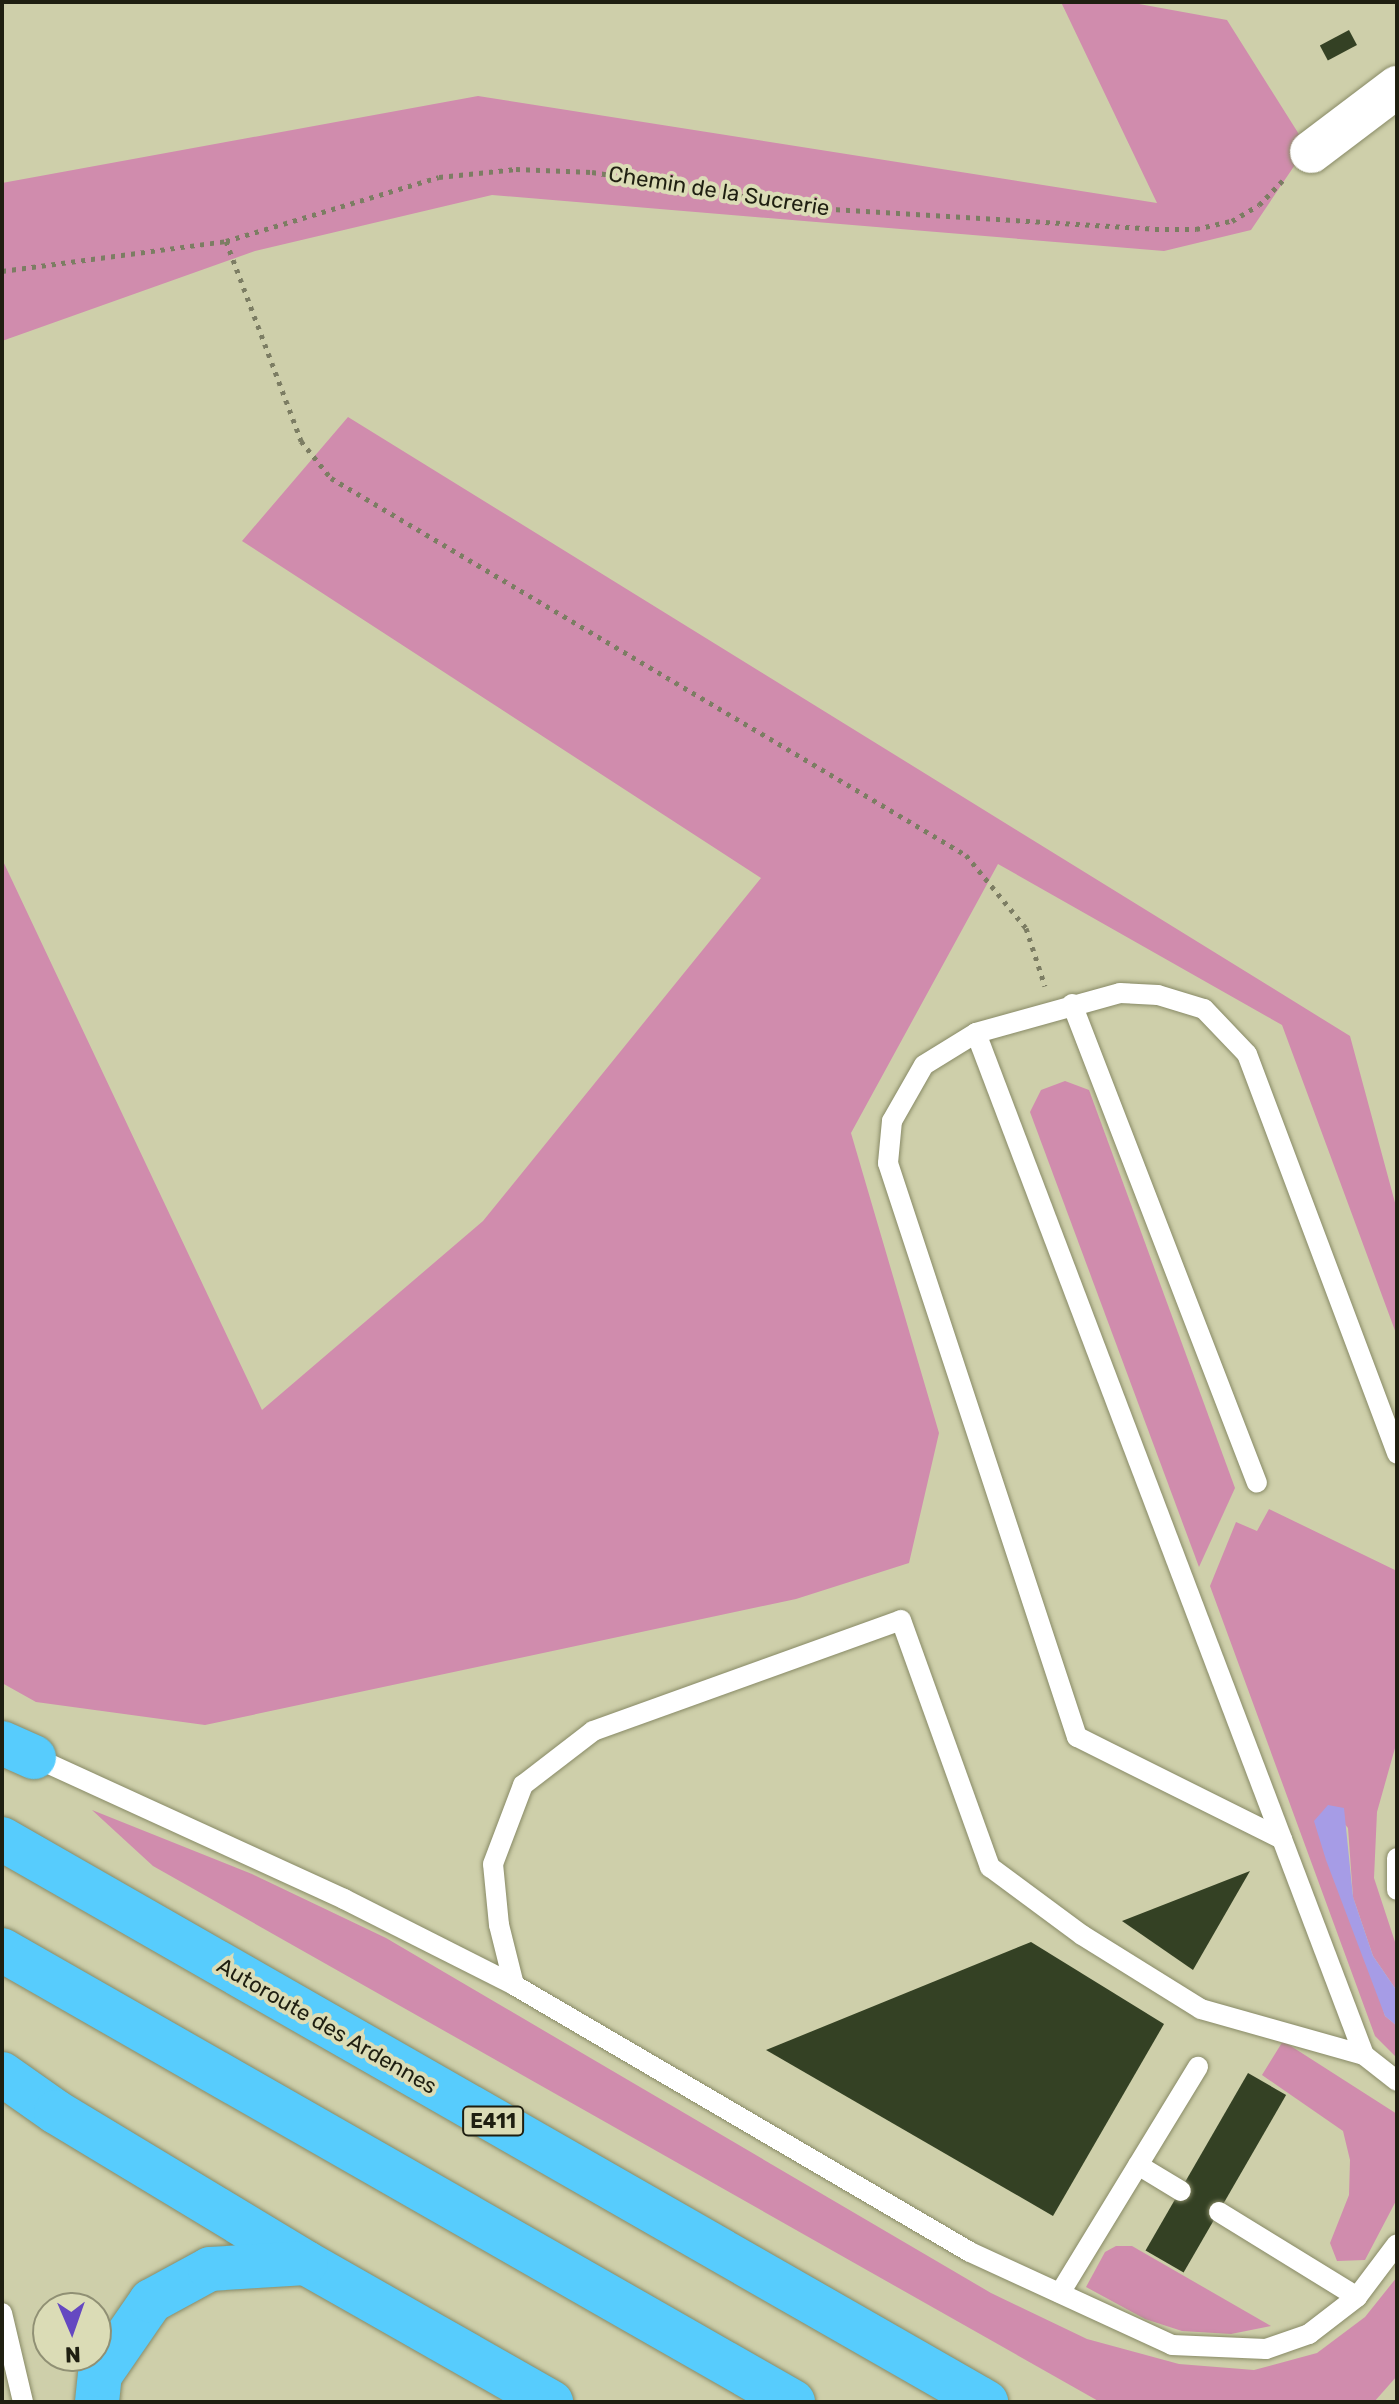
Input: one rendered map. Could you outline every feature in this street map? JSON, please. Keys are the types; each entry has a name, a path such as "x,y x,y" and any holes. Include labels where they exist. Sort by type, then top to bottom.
{"highway":[{"name":"Autoroute des Ardennes","path":"2,1839 986,2402"},
{"path":"2,1950 793,2402"},
{"path":"2,2074 56,2112 306,2263 551,2402"},
{"path":"97,2402 100,2375 151,2301 210,2269 306,2263"}],"street":[{"path":"1311,152 1397,87"}],"lane":[{"path":"1282,1839 1077,1737 888,1163 892,1121 924,1065 976,1033 1120,993 1158,995 1204,1009 1247,1054 1397,1454"},
{"path":"1072,1004 1257,1483"},
{"path":"976,1033 1364,2055"},
{"path":"514,1985 499,1925 493,1864 523,1785 593,1731 901,1620 990,1867 1082,1935 1201,2009 1364,2055 1397,2081"},
{"path":"18,1750 344,1899 514,1985 970,2252 1172,2345 1226,2350 1266,2349 1309,2334 1357,2297 1397,2244"},
{"path":"1397,1858 1397,1890"},
{"path":"1060,2293 1198,2067"},
{"path":"1138,2165 1181,2191"},
{"path":"1219,2212 1357,2297"},
{"path":"2,2313 23,2402"}],"path":[{"name":"Chemin de la Sucrerie","path":"2,271 226,241 439,177 516,169 592,172 816,208 1196,229 1232,221 1259,205 1311,152"},
{"path":"226,241 301,441 331,478 966,855 1026,928 1052,1010"}],"shaded area":[{"path":"1061,2 1128,2 1227,20 1307,147 1251,230 1164,251 492,195 255,251 2,341 2,183 478,96 1157,203"},
{"path":"348,417 1350,1036 1397,1210 1397,1336 1282,1025 998,864 851,1133 939,1433 909,1563 796,1599 205,1725 36,1702 2,1683 2,859 262,1410 483,1221 761,878 242,541"},
{"path":"1065,1081 1089,1090 1235,1488 1199,1567 1030,1112 1041,1090"},
{"path":"1269,1509 1397,1571 1397,1741 1377,1812 1374,1878 1397,1948 1397,1991 1373,1956 1353,1897 1348,1828 1328,1805 1385,2016 1397,2026 1397,2058 1375,2036 1210,1586 1236,1522 1257,1531"},
{"path":"1328,1805 1344,1808 1353,1897 1373,1956 1397,1991 1397,2026 1385,2016 1326,1860 1314,1821"},
{"path":"92,1810 252,1874 386,1938 991,2293 1087,2339 1179,2364 1254,2370 1317,2353 1365,2317 1397,2277 1397,2376 1374,2402 1100,2402 153,1866"},
{"path":"1283,2041 1397,2114 1397,2199 1365,2260 1337,2261 1330,2243 1349,2195 1350,2160 1343,2131 1262,2075"},
{"path":"1116,2246 1132,2246 1271,2326 1231,2334 1182,2331 1145,2319 1086,2287 1105,2252"}],"building":[{"path":"1349,30 1357,45 1328,61 1320,45"},
{"path":"1250,1871 1193,1970 1122,1921"},
{"path":"1031,1942 1164,2024 1053,2216 766,2050"},
{"path":"1248,2073 1286,2095 1184,2273 1146,2251"}]}
